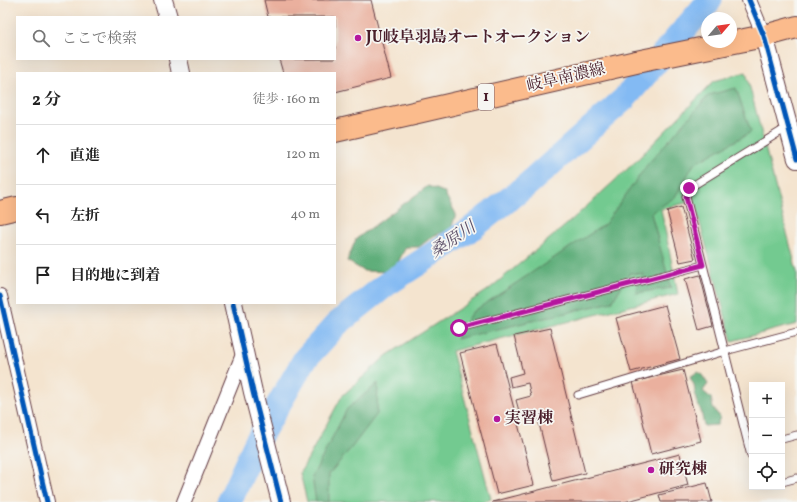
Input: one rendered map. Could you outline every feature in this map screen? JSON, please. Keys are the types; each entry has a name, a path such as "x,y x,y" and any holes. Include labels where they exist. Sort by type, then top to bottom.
{"main road":[{"name":"岐阜南濃線","path":"336,131 636,62 764,36 797,27"},
{"path":"0,212 16,208"}],"street":[{"path":"164,0 168,16"},
{"path":"749,0 764,36 797,159"},
{"path":"178,60 181,72"},
{"path":"0,296 47,502"},
{"path":"233,304 253,392 281,502"},
{"path":"184,502 244,352"}],"lane":[{"path":"751,454 686,197 689,188 788,127"},
{"path":"459,328 703,265"},
{"path":"578,395 725,351 797,332"},
{"path":"785,438 797,435"},
{"path":"785,481 797,478"}],"green space":[{"path":"746,72 797,272 797,324 732,341 694,201 661,209 678,294 452,351 491,499 483,502 307,502 300,473 342,396 386,356 488,290 566,225 634,163 714,81"},
{"path":"736,88 751,132 694,164 675,197 651,213 671,288 635,293 643,274 630,273 612,302 456,339 471,313 605,224 647,165 709,95"},
{"path":"428,186 444,192 456,214 451,229 433,236 419,247 406,247 393,272 364,271 347,261 356,239"},
{"path":"697,372 702,375 708,384 703,391 711,398 713,408 720,417 717,425 704,426 701,411 696,400 694,385 690,377"},
{"path":"378,383 377,414 329,474 329,502 316,502 312,477 347,409"}],"building":[{"name":"JU岐阜羽島オートオークション","path":"264,0 371,0 391,78 336,92 336,72 283,72 279,60 336,60 336,16 268,16"},
{"path":"681,207 695,259 680,262 667,211"},
{"path":"700,275 713,326 699,330 685,279"},
{"path":"665,305 680,359 631,372 616,318"},
{"path":"550,328 585,473 553,481 536,411 520,415 516,400 531,396 528,383 511,387 509,377 523,373 514,336"},
{"name":"実習棟","path":"497,344 534,485 497,494 460,353"},
{"path":"683,370 701,441 651,454 633,382"},
{"name":"研究棟","path":"680,454 688,485 624,502 492,502"},
{"path":"707,483 712,502 661,502 659,495"}],"waterway":[{"name":"桑原川","path":"229,502 256,443 305,359 337,324 387,284 471,229 527,185 624,99 710,0"}],"cycle path":[{"path":"749,0 764,36 797,159"},
{"path":"0,296 47,502"},
{"path":"233,304 253,392 281,502"}],"place":[{"name":"JU岐阜羽島オートオークション","path":"358,38"},
{"name":"実習棟","path":"497,419"},
{"name":"研究棟","path":"651,470"}],"route":[{"path":"459,328 703,265 686,197 689,188"}]}
